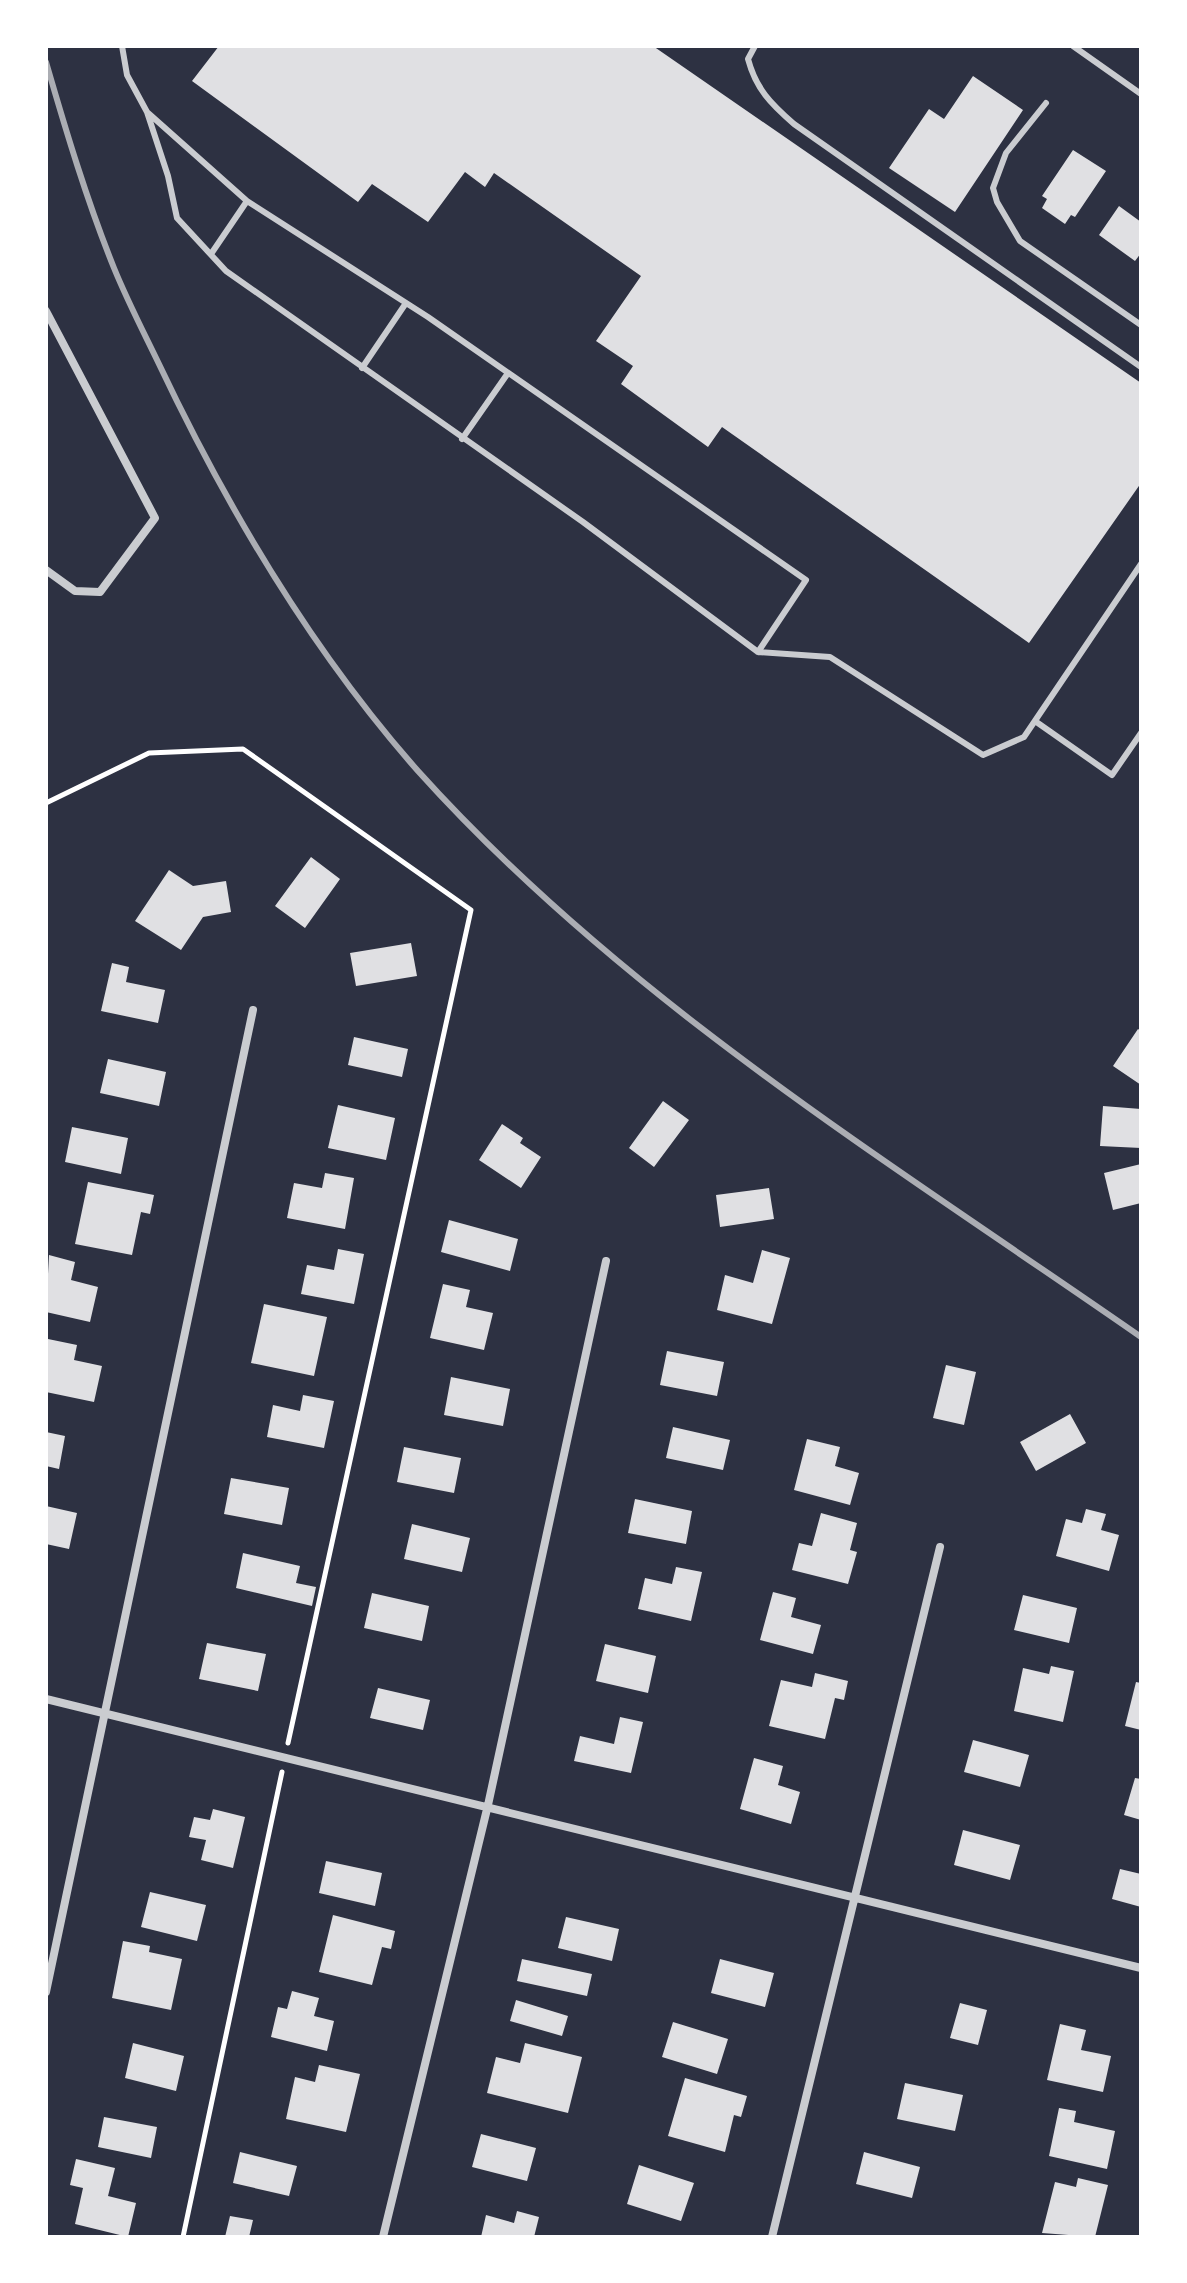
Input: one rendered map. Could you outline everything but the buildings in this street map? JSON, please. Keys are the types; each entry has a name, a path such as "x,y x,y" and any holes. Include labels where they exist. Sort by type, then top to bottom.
{"street":[{"path":"46,311 155,518 100,592 75,591 46,570"},
{"path":"46,1992 253,1010"},
{"path":"383,2237 488,1805 606,1261"},
{"path":"772,2237 940,1547"},
{"path":"46,1699 854,1894 1141,1968"}],"lane":[{"path":"122,46 127,75 147,112 168,176 177,218 226,271 583,522 758,652 830,657 983,755 1024,737 1141,564"},
{"path":"755,46 748,59 754,81 764,97 787,117 1141,367"},
{"path":"1073,46 1141,94"},
{"path":"1046,103 1006,153 993,188 997,202 1020,241 1141,325"},
{"path":"147,112 247,201 406,303 806,580 758,652"},
{"path":"211,254 247,201"},
{"path":"362,368 406,303"},
{"path":"462,439 508,373"},
{"path":"1035,721 1112,775 1141,733"}],"path":[{"path":"46,803 149,753 243,749 471,910 183,2237"}],"railway":[{"path":"46,62 86,192 114,268 185,417 242,524 307,627 342,677 418,771 498,854 582,931 671,1004 856,1142 1141,1337"}]}
